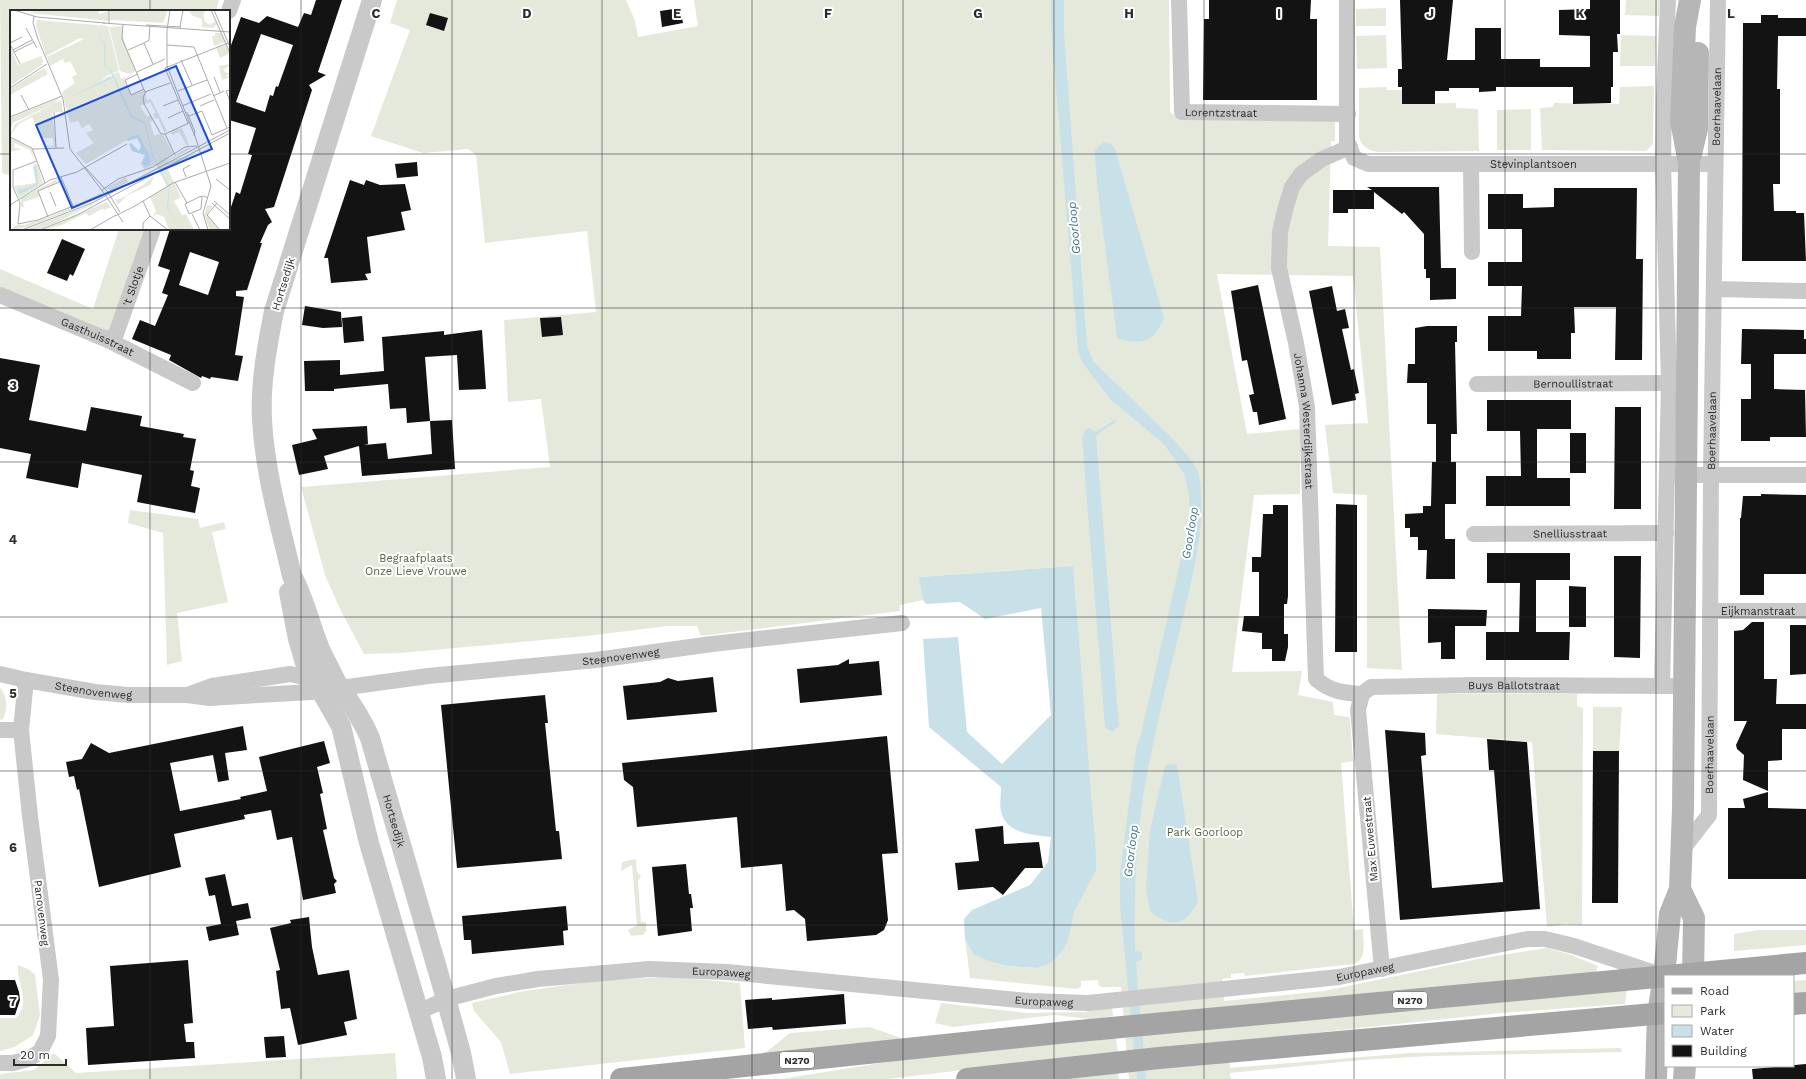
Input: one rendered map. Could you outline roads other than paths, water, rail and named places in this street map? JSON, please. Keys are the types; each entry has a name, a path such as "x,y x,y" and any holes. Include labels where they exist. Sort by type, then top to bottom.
{"main road":[{"name":"Boerhaavelaan","path":"1689,163 1681,120 1685,27 1690,0"},
{"name":"Boerhaavelaan","path":"1664,975 1670,914 1680,889 1685,686 1676,475 1689,163 1697,129 1698,0"},
{"name":"Boerhaavelaan","path":"1680,889 1694,918 1693,975"},
{"name":"Europaweg","path":"1693,975 1806,963"},
{"name":"Boerhaavelaan","path":"1656,1079 1664,976"},
{"name":"Europaweg","path":"621,1079 952,1043 1664,976"},
{"path":"1794,1004 1806,1003"},
{"path":"967,1079 1160,1058 1662,1013"},
{"path":"1684,1079 1685,1067"}],"street":[{"path":"229,10 233,0"},
{"name":"Hortsedijk","path":"372,0 274,311 264,364 262,419 269,482 292,576 298,588 311,629 340,688 357,711 370,738 446,999 461,1053 466,1079"},
{"name":"Lorentzstraat","path":"1179,0 1182,112 1348,114"},
{"path":"1347,0 1347,142 1352,153"},
{"name":"Boerhaavelaan","path":"1662,686 1666,533 1676,475 1669,383 1663,163 1668,0"},
{"name":"Boerhaavelaan","path":"1681,851 1710,815 1710,611 1714,164 1718,0"},
{"name":"Stevinplantsoen","path":"1352,153 1368,164 1714,164"},
{"name":"Johanna Westerdijkstraat","path":"1352,153 1307,168 1292,187 1280,232 1279,268 1296,343 1307,407 1316,679 1326,687 1342,693 1362,694"},
{"path":"1471,164 1472,252"},
{"name":"'t Slotje","path":"108,340 116,334 153,230"},
{"path":"1714,289 1806,291"},
{"name":"Gasthuisstraat","path":"0,295 108,340 193,383"},
{"name":"Bernoullistraat","path":"1477,384 1669,383"},
{"path":"1676,475 1806,475"},
{"name":"Snelliusstraat","path":"1474,534 1666,533"},
{"name":"Hortsedijk","path":"292,576 288,595 296,632 305,663 340,726 369,843 432,1057 436,1079"},
{"name":"Eijkmanstraat","path":"1710,611 1806,611"},
{"name":"Steenovenweg","path":"0,674 95,692 122,695 187,695 212,686 290,674 317,684 340,688 428,676 596,660 712,644 902,623"},
{"name":"Panovenweg","path":"0,1063 13,1063 28,1059 40,1052 48,1036 51,980 31,824 21,730 22,703 26,680"},
{"name":"Buys Ballotstraat","path":"1362,694 1371,687 1475,685 1685,686"},
{"name":"Max Euwestraat","path":"1362,694 1358,710 1382,969"},
{"path":"0,730 21,730"},
{"name":"Europaweg","path":"419,1012 446,999 496,986 531,980 649,969 726,972 1029,1002 1088,1003 1339,977 1527,939 1545,939 1574,946 1664,976"}],"water":[{"name":"Goorloop","path":"1051,0 1064,0 1064,32 1087,346 1094,362 1173,439 1196,467 1199,475 1201,492 1200,527 1195,562 1153,745 1141,811 1135,903 1135,951 1142,952 1142,959 1136,962 1146,1079 1137,1079 1120,906 1120,873 1136,749 1141,734 1190,519 1189,495 1185,475 1164,444 1110,399 1082,362 1078,350 1051,28"},
{"path":"1104,142 1111,144 1115,149 1164,318 1156,332 1151,337 1140,342 1117,338 1095,159 1095,150"},
{"path":"1115,420 1116,422 1096,435 1119,726 1112,731 1106,729 1105,726 1082,439 1085,430 1089,428 1095,432"},
{"path":"1073,566 1096,870 1074,912 1068,940 1063,950 1051,963 1037,968 1007,966 988,961 973,954 965,939 964,919 972,910 1030,885 1048,862 1051,837 1023,832 1010,826 1005,821 1001,812 1001,787 929,727 923,639 958,637 967,732 1002,764 1051,715 1041,608 985,619 960,602 926,604 923,600 919,577"},
{"path":"1169,764 1177,765 1198,902 1188,916 1177,922 1164,920 1150,911 1146,890 1150,830 1165,767"}],"park label":[{"name":"Begraafplaats Onze Lieve Vrouwe","path":"416,564"},
{"name":"Park Goorloop","path":"1205,832"}]}
